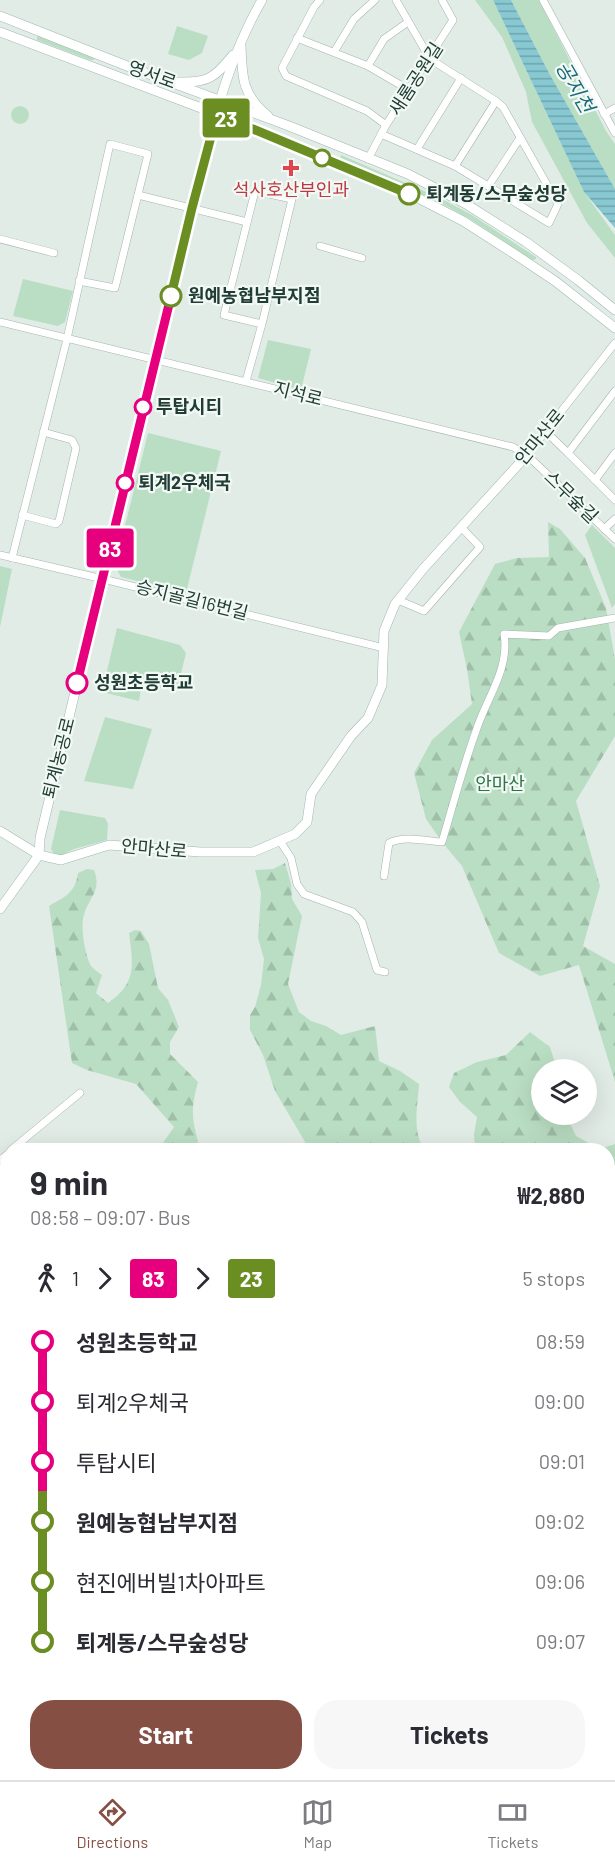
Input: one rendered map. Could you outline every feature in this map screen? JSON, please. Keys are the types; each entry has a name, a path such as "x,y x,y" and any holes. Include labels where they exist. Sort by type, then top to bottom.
{"street":[{"path":"171,82 204,81 222,68 241,43 262,0"},
{"path":"320,0 314,7 282,68 286,76 367,111 386,125"},
{"path":"334,52 354,19 375,0"},
{"path":"381,134 454,166 549,223 558,204 503,107 430,59 396,0"},
{"name":"새롬공원길","path":"368,159 386,125 453,20 442,0"},
{"path":"543,0 615,133"},
{"name":"영서로","path":"0,16 171,82 290,145 418,198 463,221 555,281 615,328"},
{"path":"368,66 384,39 408,22"},
{"name":"영서로","path":"0,32 143,86 272,120 408,174 466,204 526,242 615,310"},
{"path":"297,38 368,66 409,90"},
{"path":"241,43 242,70 246,89 251,100 272,120"},
{"name":"퇴계농공로","path":"0,909 39,855 40,838 192,208 219,107 241,43"},
{"path":"143,86 152,83 149,74"},
{"path":"417,149 461,78"},
{"path":"454,166 496,101"},
{"path":"604,114 615,108"},
{"path":"290,145 288,134 299,130"},
{"path":"489,185 520,138"},
{"path":"12,558 67,339 79,280 110,144 148,154 115,288 79,280"},
{"path":"246,381 262,324 292,199 255,191 224,315 262,324"},
{"path":"138,195 247,222"},
{"path":"0,239 54,253"},
{"path":"320,246 362,258"},
{"path":"588,306 598,305 599,297"},
{"name":"지석로","path":"0,322 513,447 527,455"},
{"name":"안마산로","path":"0,831 39,855 61,860 109,845 200,852 253,852 295,834 307,822 311,794 351,735 368,718 382,685 384,631 398,600 423,569 527,455 615,343"},
{"path":"568,453 615,391"},
{"path":"22,515 56,524 59,521 76,448 72,440 43,432"},
{"path":"545,432 615,500"},
{"path":"595,480 615,453"},
{"name":"스무숲길","path":"527,455 615,539"},
{"path":"604,529 615,519"},
{"path":"398,600 424,611 480,547 461,527"},
{"name":"승지골길16번길","path":"0,555 384,648"},
{"path":"384,876 389,843 394,840 442,842 476,730 502,667 506,646 504,634 549,636 558,628 615,618"},
{"path":"280,840 291,858 297,884 304,894 354,912 362,922 377,970 385,972"},
{"path":"19,1143 80,1093"}],"green space":[{"path":"475,0 493,0 584,192 615,235 615,258 587,223 532,122 526,92 502,37"},
{"path":"511,0 539,0 606,131 615,144 615,189 549,73"},
{"path":"177,26 208,36 202,53 189,60 168,54"},
{"path":"38,36 94,57 94,60 37,40"},
{"path":"20,106 26,109 29,115 26,121 20,124 14,121 11,115 14,109"},
{"path":"341,155 440,198 472,215 536,259 532,260 470,219 437,201 340,159"},
{"path":"23,279 73,291 65,322 58,326 13,316"},
{"path":"268,340 311,349 301,390 258,378"},
{"path":"148,433 221,451 186,593 121,577 115,566"},
{"name":"안마산","path":"548,522 560,529 585,558 606,608 615,659 615,736 576,801 600,886 583,946 615,964 615,1082 579,965 540,976 499,953 462,866 426,819 414,773 432,740 472,704 459,632 495,564 517,558 549,557"},
{"path":"592,525 615,548 615,604 612,608 585,535"},
{"path":"0,566 12,569 0,627"},
{"path":"117,628 180,645 186,653 178,686 164,689 142,683 139,701 102,692"},
{"path":"105,717 152,729 133,789 84,781"},
{"path":"60,810 105,818 108,824 107,840 74,849 60,856 54,854 51,849"},
{"path":"285,863 291,884 292,899 302,916 288,984 299,1012 311,1021 326,1026 341,1035 375,1026 379,1061 419,1084 417,1128 421,1143 306,1143 275,1091 263,1055 250,1030 250,1015 255,1007 261,985 264,959 258,938 261,893 255,870 273,869"},
{"path":"87,869 94,870 96,877 96,889 84,915 83,934 91,966 102,975 96,993 108,1003 124,988 132,964 129,933 135,930 141,931 149,944 158,988 168,1000 179,1027 170,1042 170,1054 198,1082 193,1116 198,1143 163,1143 174,1127 136,1084 87,1070 72,1063 49,906 72,890 78,873"},
{"path":"530,1032 550,1047 554,1059 531,1059 531,1125 571,1125 576,1136 589,1143 475,1143 477,1117 460,1102 449,1087 454,1073 477,1062 506,1055"}],"water":[{"path":"493,0 511,0 549,73 615,189 615,228 584,192"}],"bus line":[{"name":"23","path":"171,296 217,114 409,194"},
{"name":"83","path":"77,683 171,296"}],"place":[{"name":"석사호산부인과","path":"291,168"},
{"name":"퇴계동/스무숲성당","path":"409,194"},
{"name":"원예농협남부지점","path":"171,296"},
{"name":"투탑시티","path":"143,407"},
{"name":"퇴계2우체국","path":"125,483"},
{"name":"성원초등학교","path":"77,683"}],"water label":[{"name":"공지천","path":"575,87"}]}
